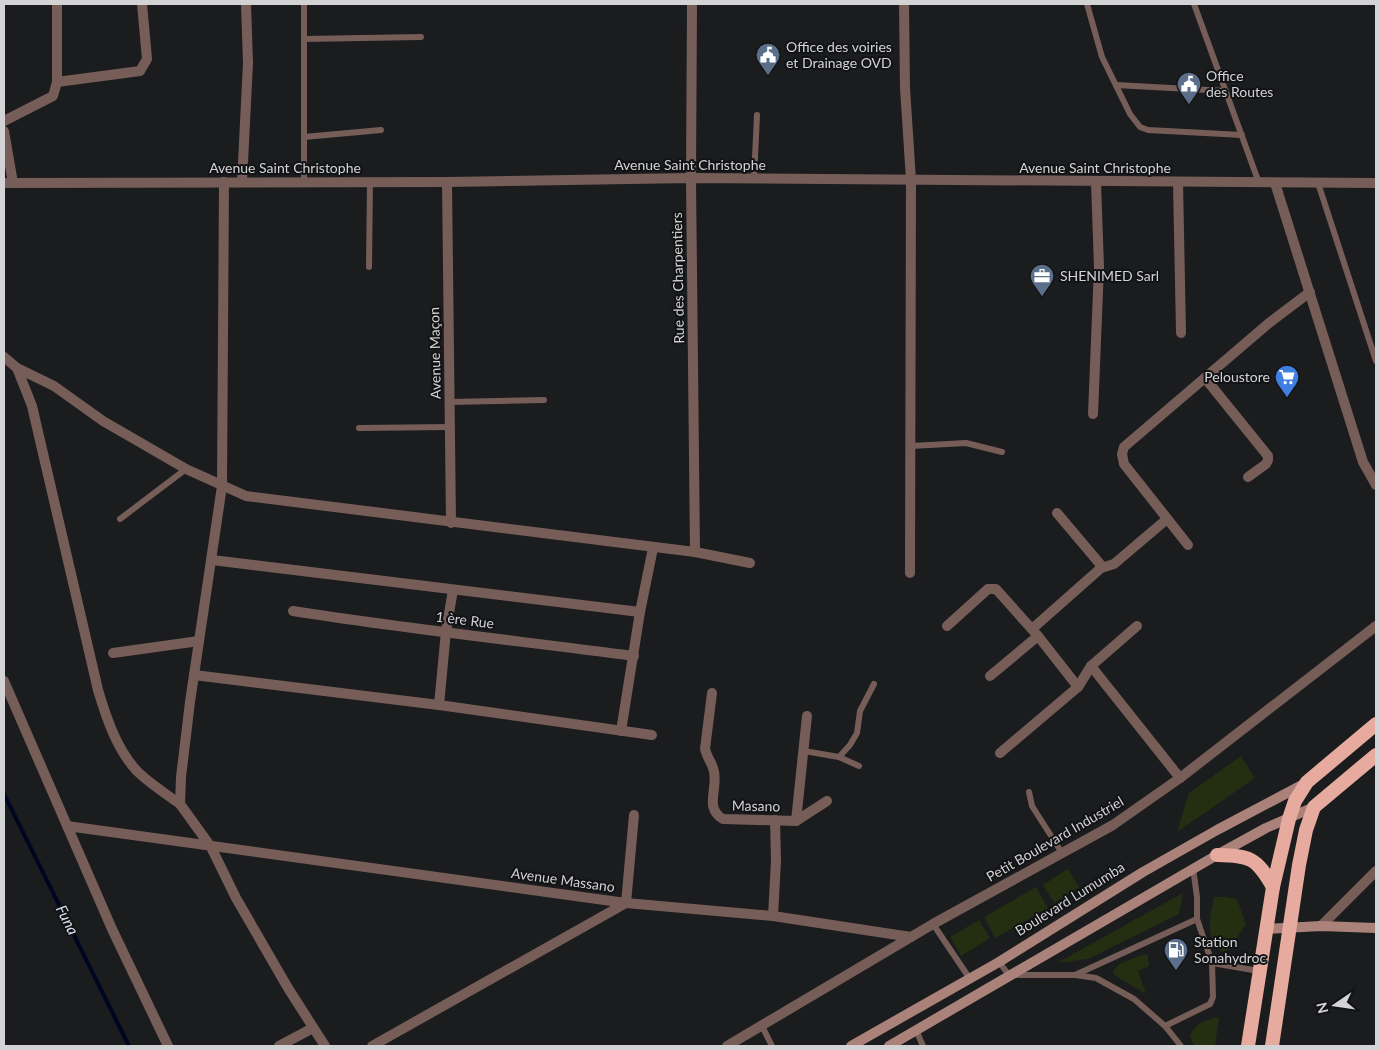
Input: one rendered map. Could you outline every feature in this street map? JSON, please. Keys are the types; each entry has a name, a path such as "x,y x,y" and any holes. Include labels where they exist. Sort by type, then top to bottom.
{"highway":[{"name":"Boulevard Lumumba","path":"1248,1046 1273,887 1295,800 1308,782 1376,724"},
{"path":"1272,1046 1306,830 1314,808 1376,755"},
{"path":"1217,855 1240,855 1252,859 1264,870 1273,887"}],"main road":[{"name":"Boulevard Lumumba","path":"851,1046 999,962 1143,872 1308,782"},
{"path":"889,1046 1193,868 1266,828 1314,808"},
{"path":"1266,929 1321,926 1376,928"}],"street":[{"path":"4,121 53,96 57,82 56,4"},
{"path":"57,82 140,71 147,59 142,4"},
{"path":"242,182 248,63 246,4"},
{"name":"Rue des Charpentiers","path":"692,4 691,178 695,552"},
{"path":"904,4 905,88 912,180 910,573"},
{"path":"4,131 8,183"},
{"name":"Avenue Saint Christophe","path":"8,183 447,182 691,178 1376,183"},
{"path":"180,804 181,777 194,675 222,486 224,182"},
{"name":"Avenue Maçon","path":"447,182 451,523"},
{"path":"1093,414 1098,267 1096,182"},
{"path":"1178,182 1181,333"},
{"path":"1275,183 1363,462 1376,485"},
{"path":"1188,545 1124,464 1122,454 1124,447 1269,323 1310,292"},
{"path":"4,357 17,368 54,386 103,421 186,469 246,496 695,552 750,563"},
{"path":"17,368 32,406 95,681 105,715 116,740 136,770 180,804 211,847 236,898 288,988 325,1046"},
{"path":"1205,378 1268,456 1266,464 1248,477"},
{"path":"1057,512 1100,564 1101,568"},
{"path":"990,676 1101,568 1114,564 1167,519"},
{"path":"621,731 640,612 653,548"},
{"path":"212,560 640,612"},
{"path":"947,626 988,589 996,589 1035,632 1078,687"},
{"path":"439,705 446,632 453,590"},
{"name":"1 ère Rue","path":"293,611 397,627 634,656"},
{"path":"1000,753 1078,687 1091,666 1136,626"},
{"name":"Petit Boulevard Industriel","path":"727,1046 911,937 1113,825 1180,778 1376,626"},
{"path":"113,653 199,641"},
{"path":"1091,666 1180,778"},
{"path":"194,675 439,705 652,736"},
{"path":"4,681 112,930 168,1046"},
{"name":"Masano","path":"712,693 705,750 714,772 713,808 716,815 723,819 796,821 827,800"},
{"path":"796,821 807,716"},
{"path":"372,1046 626,903 634,815"},
{"path":"773,916 776,861 774,820"},
{"name":"Avenue Massano","path":"67,826 626,903 773,916 911,937"},
{"path":"1321,926 1376,871"},
{"path":"279,1046 313,1028"}],"lane":[{"path":"304,4 304,181"},
{"path":"1087,4 1102,57 1130,114 1140,127 1148,130 1242,135"},
{"path":"1194,4 1259,183"},
{"path":"304,40 421,37"},
{"path":"1116,85 1226,91"},
{"path":"754,179 757,115"},
{"path":"304,137 381,130"},
{"path":"370,182 370,267"},
{"path":"1318,183 1376,361"},
{"path":"450,402 544,400"},
{"path":"359,428 450,427"},
{"path":"911,446 966,443 1002,452"},
{"path":"120,519 186,469"},
{"path":"839,757 850,745 857,733 860,711 874,684"},
{"path":"804,751 839,757 859,766"},
{"path":"1028,792 1032,806 1062,853"},
{"path":"1164,1026 1210,1004 1213,997 1212,963 1197,919 1197,897 1193,868"},
{"path":"1075,975 1197,919"},
{"path":"934,924 970,979"},
{"path":"999,962 1009,975 1075,975 1096,978 1134,999 1164,1026 1181,1046"},
{"path":"1212,963 1259,971"},
{"path":"762,1026 772,1046"},
{"path":"916,1030 923,1046"}],"green space":[{"path":"1241,756 1255,778 1177,832 1189,793"},
{"path":"1068,869 1079,887 1054,903 1043,885"},
{"path":"1036,887 1048,908 995,938 984,917"},
{"path":"1183,893 1179,914 1088,959 1057,963"},
{"path":"1214,897 1237,899 1246,924 1229,950 1222,952 1216,946 1211,934 1210,920"},
{"path":"979,920 990,938 961,956 950,937"},
{"path":"1144,954 1148,956 1149,966 1138,971 1146,994 1114,975 1113,970 1121,963"},
{"path":"1218,1017 1215,1046 1194,1046 1190,1036 1195,1028 1205,1021"}],"waterway":[{"name":"Funa","path":"4,794 129,1046"}],"place":[{"name":"Office des voiries et Drainage OVD","path":"768,76"},
{"name":"Office des Routes","path":"1189,105"},
{"name":"SHENIMED Sarl","path":"1042,297"},
{"name":"Peloustore","path":"1287,398"},
{"name":"Station Sonahydroc","path":"1176,971"}]}
